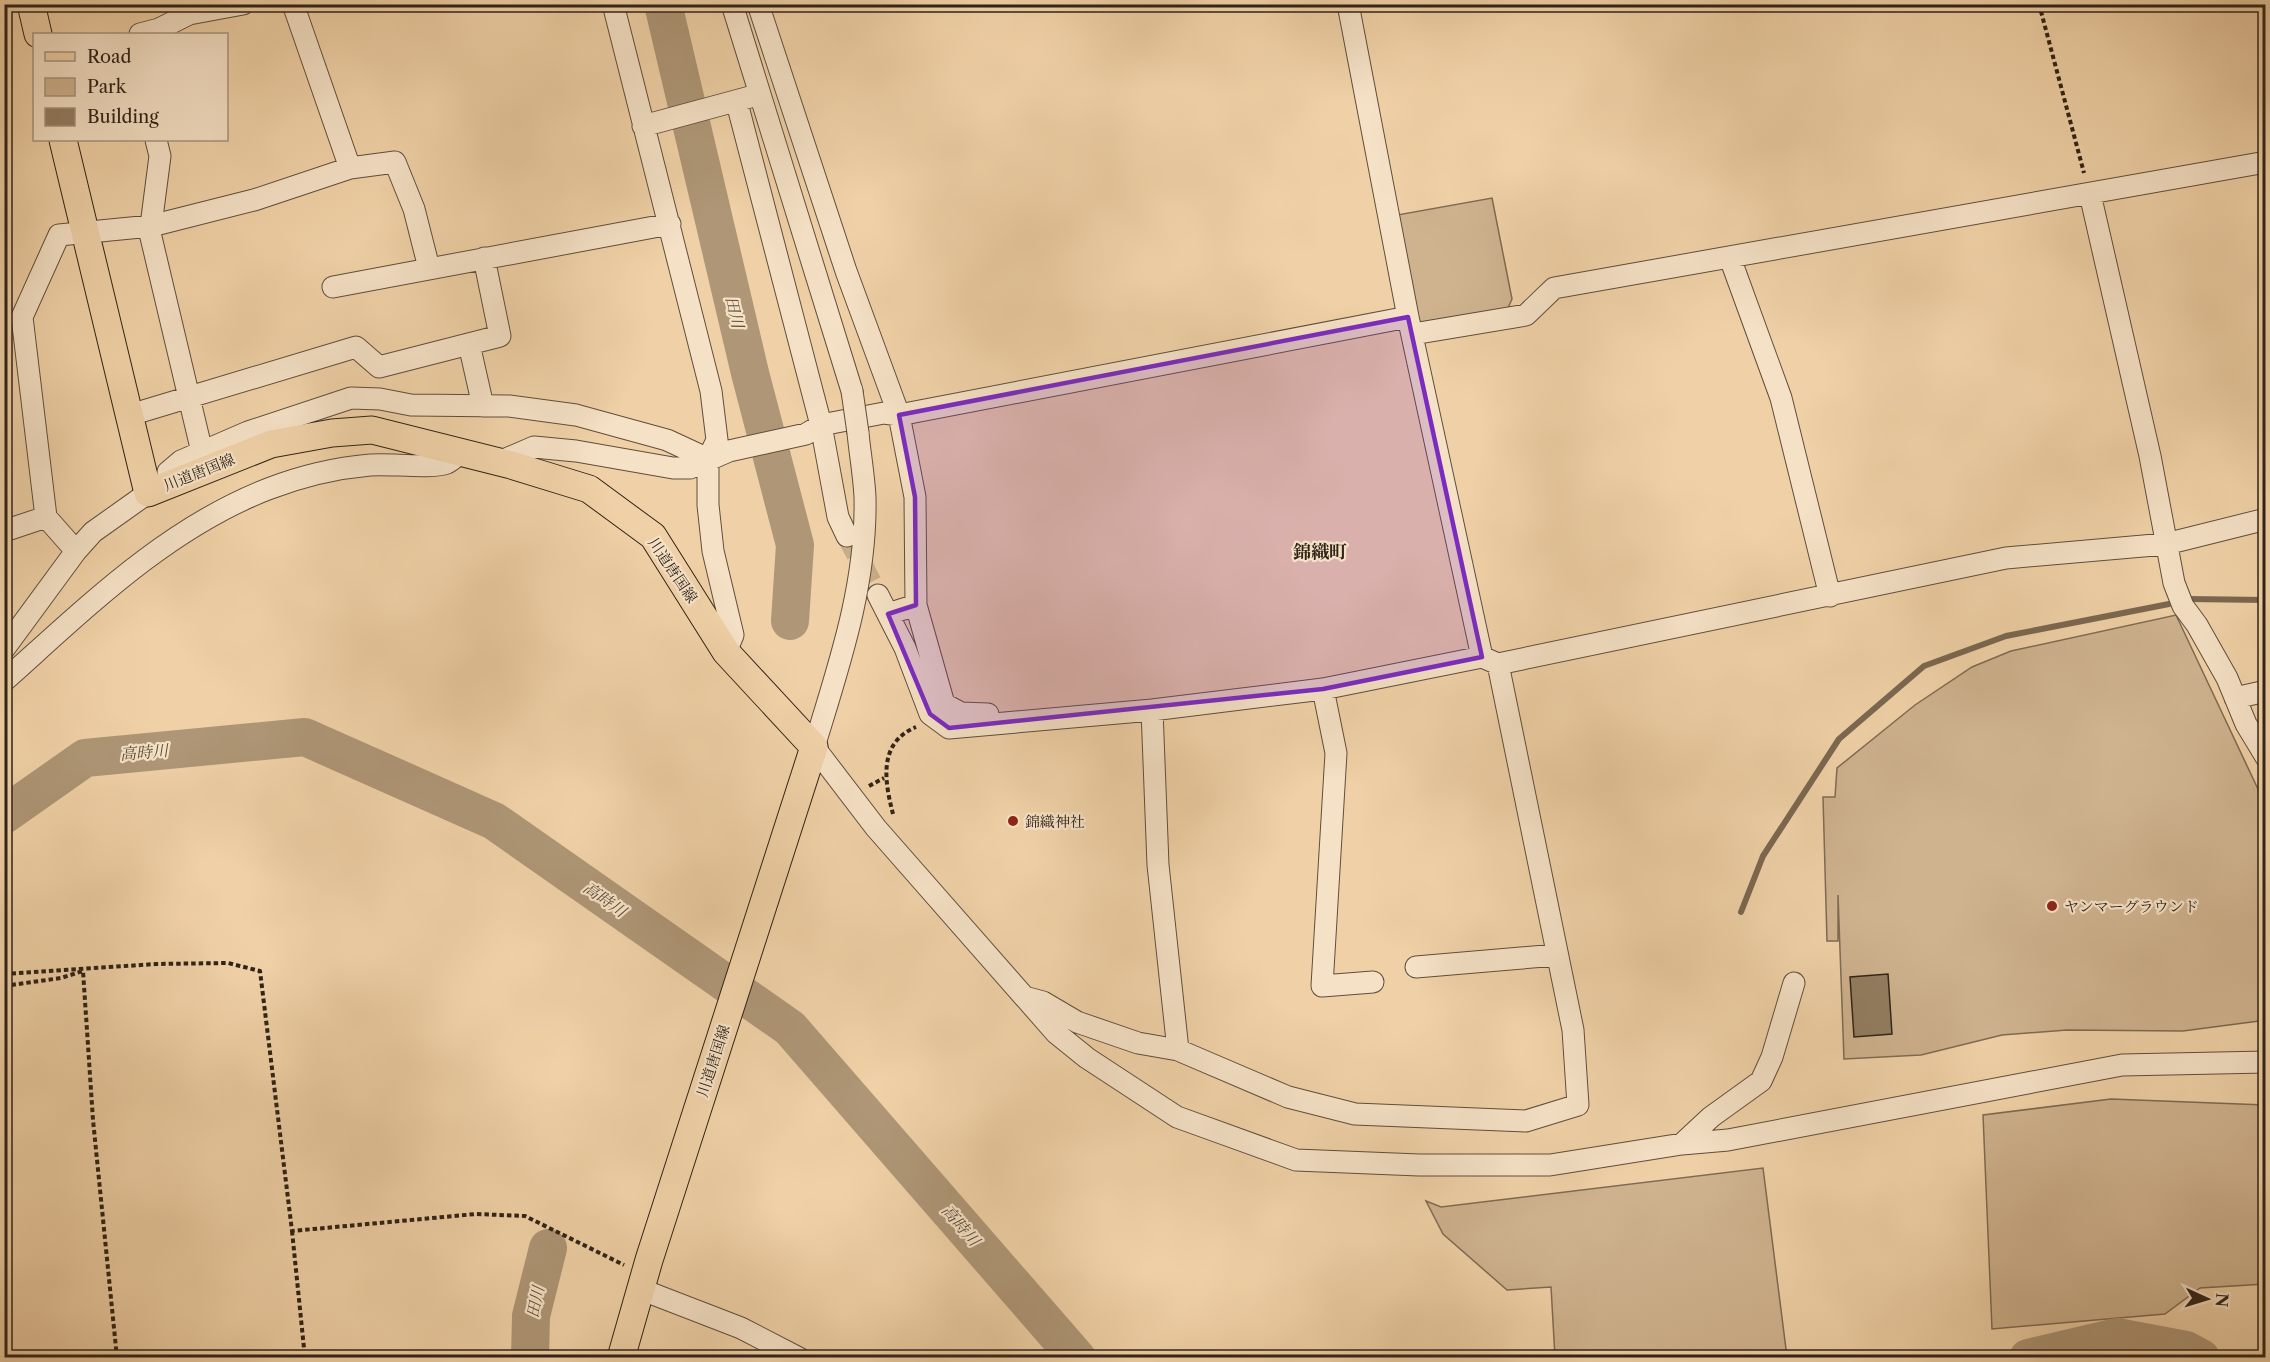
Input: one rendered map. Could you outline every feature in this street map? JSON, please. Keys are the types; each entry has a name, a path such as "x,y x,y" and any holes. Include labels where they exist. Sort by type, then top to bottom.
{"main road":[{"path":"31,4 38,33"},
{"name":"川道唐国線","path":"63,141 130,415 158,489 271,444 372,430 499,462 589,489 653,536 726,652 810,758 644,1275 621,1358"}],"street":[{"path":"144,33 159,29 189,14 243,4"},
{"path":"293,4 350,168"},
{"path":"612,4 649,125 670,224 711,392 717,440 708,459 708,505 713,551 733,635 726,652"},
{"path":"732,4 762,93 852,390 865,497 862,561 856,601 810,758 956,917 1023,997 1056,1033 1079,1052 1177,1117 1296,1160 1419,1165 1550,1165 1682,1144 1728,1140 2122,1065 2265,1062"},
{"path":"758,4 846,271 899,415 915,497 916,605 944,704 961,713 1018,715 1033,720"},
{"path":"1023,997 1043,1002 1077,1022 1128,1039 1178,1050 1288,1098 1355,1114 1526,1121 1578,1105 1573,1030 1490,661 1410,326 1348,4"},
{"path":"649,125 734,104 784,83"},
{"path":"734,104 814,429 838,517 846,536"},
{"path":"156,141 160,156 150,233 191,397 202,452"},
{"path":"76,551 46,517 22,317 59,235 151,226 254,200 350,168 395,162 414,209 429,268"},
{"path":"499,462 534,447 576,451 673,468 690,468 729,451 884,413 899,415 1410,326 1526,315 1554,288 2265,162"},
{"path":"2090,194 2150,456 2174,583 2183,606 2209,645 2246,724 2265,757"},
{"path":"333,286 670,224"},
{"path":"130,415 356,347 379,367 500,336 484,258"},
{"path":"1730,258 1781,398 1830,596"},
{"path":"469,344 483,406"},
{"path":"4,649 76,551 93,532 158,489 168,472 182,461 248,432 351,398 380,399 411,405 508,406 576,415 668,440 708,459"},
{"path":"4,681 84,607 153,554 205,520 267,489 307,477 369,465 446,464 461,452"},
{"path":"4,531 46,517"},
{"path":"878,595 905,648 930,714 949,728 1152,710 1323,689 1490,661 1830,596 2006,558 2166,544 2265,519"},
{"path":"888,614 916,605"},
{"path":"1323,689 1336,753 1322,986 1373,982"},
{"path":"2235,698 2265,691"},
{"path":"1152,710 1158,866 1178,1050"},
{"path":"1416,967 1557,956"},
{"path":"1682,1144 1761,1081 1772,1057 1794,983"},
{"path":"644,1275 799,1358"}],"path":[{"path":"2039,4 2090,194"},
{"path":"896,824 884,778 891,749 909,730 936,718"},
{"path":"4,975 156,964 228,963 260,971 292,1231 304,1358"},
{"path":"4,987 61,978 83,971"},
{"path":"83,971 93,1120 117,1358"},
{"path":"292,1231 476,1214 525,1216 644,1275"}],"highlighted area":[{"path":"1408,317 1482,657 1323,689 949,728 930,714 888,614 916,605 915,497 899,415"}],"green space":[{"path":"1492,198 1512,299 1508,308 1417,323 1397,215"},
{"name":"ヤンマーグラウンド","path":"2176,615 2265,804 2265,1009 2259,1021 2183,1031 2067,1030 2002,1035 1921,1055 1844,1059 1838,895 1838,941 1827,941 1823,797 1835,797 1837,768 1915,705 1972,667 2011,651"},
{"path":"2111,1099 2265,1105 2265,1284 2200,1288 2165,1314 1992,1329 1983,1115"},
{"path":"1763,1168 1787,1357 1555,1357 1551,1287 1507,1290 1443,1234 1426,1201 1441,1207"}],"building":[{"path":"1888,974 1892,1034 1854,1037 1850,977"}],"waterway":[{"name":"田川","path":"663,4 750,373 795,545 790,621"},
{"path":"2187,599 2266,600"},
{"path":"1741,912 1763,856 1839,739 1924,666 2006,636 2169,604"},
{"name":"高時川","path":"4,815 85,758 305,737 494,821 790,1028 1077,1358"},
{"name":"田川","path":"530,1358 531,1316 548,1248"},
{"name":"高時川","path":"2028,1358 2117,1337 2186,1350 2201,1358"}],"tunnel":[{"path":"847,536 878,595"}],"place":[{"name":"錦織神社","path":"1013,821"},
{"name":"ヤンマーグラウンド","path":"2052,906"}],"district":[{"name":"錦織町","path":"1320,552"}]}
